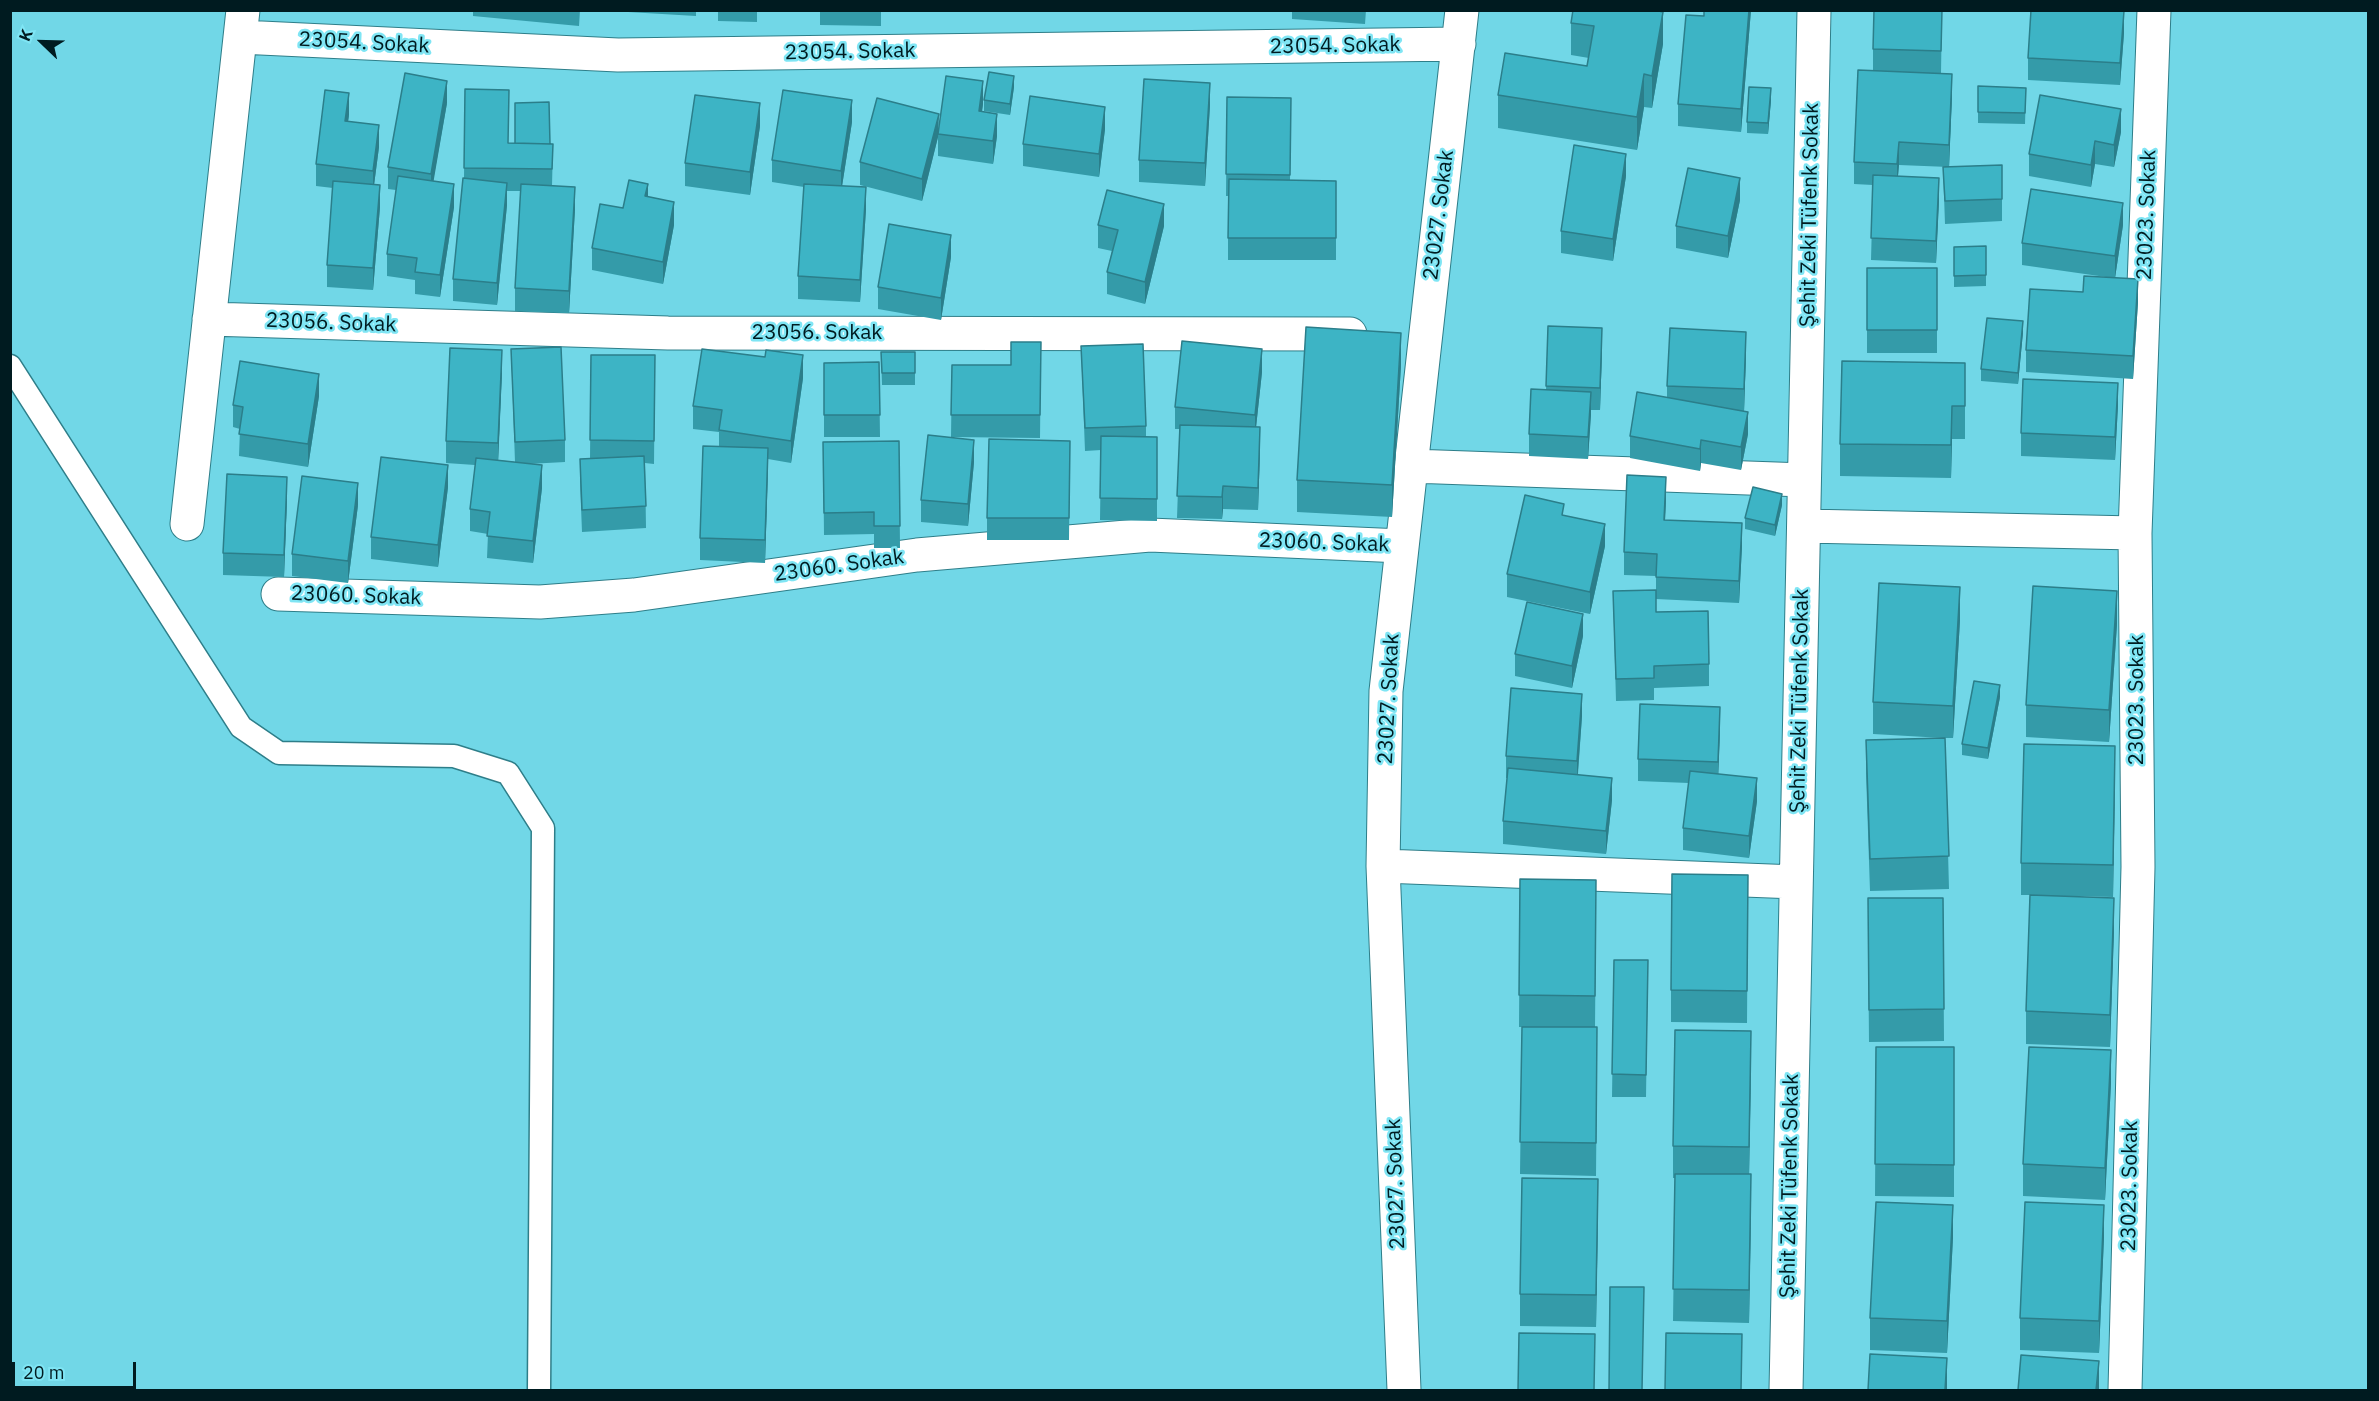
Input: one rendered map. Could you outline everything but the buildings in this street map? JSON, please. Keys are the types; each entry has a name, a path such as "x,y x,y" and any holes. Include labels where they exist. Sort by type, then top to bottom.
{"street":[{"name":"23027. Sokak","path":"1404,1390 1383,866 1386,691 1411,466 1401,334 1459,44 1462,10"},
{"name":"Şehit Zeki Tüfenk Sokak","path":"1786,1390 1814,10"},
{"name":"23023. Sokak","path":"2126,1390 2138,867 2135,533 2154,10"},
{"name":"23054. Sokak","path":"242,24 618,56 1459,44"},
{"path":"187,524 242,24"},
{"name":"23056. Sokak","path":"210,319 668,333 1401,334"},
{"path":"1411,466 1804,480"},
{"path":"1804,526 2135,533"},
{"name":"23060. Sokak","path":"278,594 540,602 634,595 917,555 1150,535 1402,546"},
{"path":"1383,866 1796,882"}],"lane":[{"path":"10,366 241,727 279,753 454,756 508,773 543,828 539,1390"}]}
